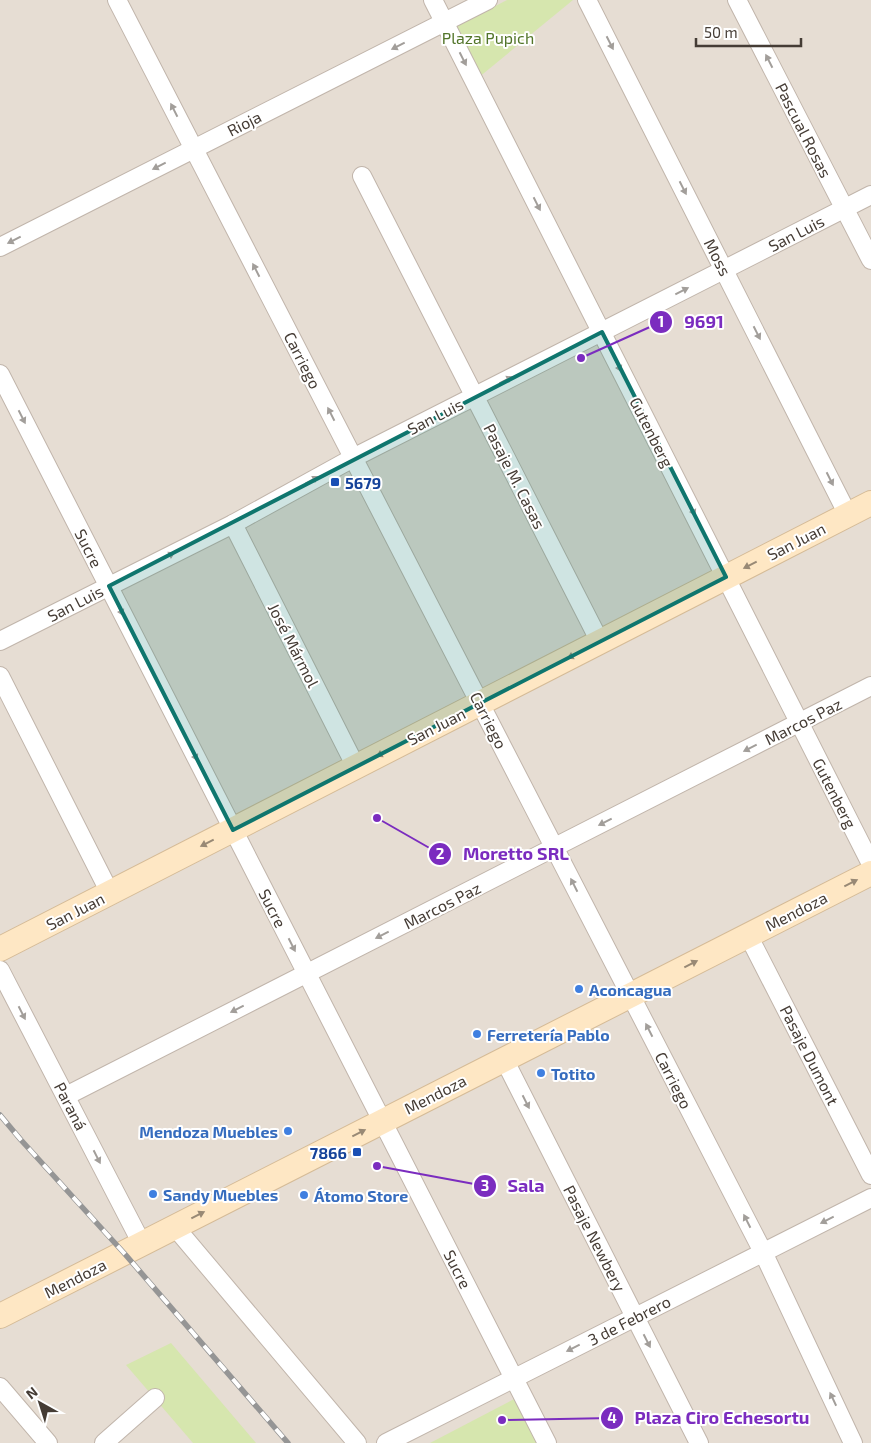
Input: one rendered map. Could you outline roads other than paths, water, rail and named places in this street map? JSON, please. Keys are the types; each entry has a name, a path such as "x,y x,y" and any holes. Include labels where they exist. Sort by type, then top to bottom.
{"main road":[{"name":"San Juan","path":"0,949 871,503"},
{"name":"Mendoza","path":"0,1316 871,872"}],"street":[{"name":"Carriego","path":"117,0 763,1252 854,1443"},
{"name":"Gutenberg","path":"433,0 871,864"},
{"name":"Rioja","path":"0,247 488,0"},
{"name":"Moss","path":"588,0 848,515"},
{"name":"Pascual Rosas","path":"737,0 871,260"},
{"name":"Pasaje M. Casas","path":"362,176 600,642"},
{"name":"San Luis","path":"0,641 233,524 353,458 871,195"},
{"name":"Sucre","path":"0,374 546,1443"},
{"name":"José Mármol","path":"233,524 356,767"},
{"path":"0,676 110,892"},
{"name":"Marcos Paz","path":"66,1096 871,686"},
{"name":"Pasaje Dumont","path":"748,935 871,1175"},
{"name":"Paraná","path":"0,970 142,1244"},
{"name":"Pasaje Newbery","path":"504,1059 699,1443"},
{"name":"3 de Febrero","path":"386,1443 871,1198"},
{"path":"175,1227 357,1443"},
{"path":"0,1387 48,1443"},
{"path":"104,1443 155,1398"}],"railway":[{"path":"0,1115 124,1253 288,1443"}],"place":[{"name":"9691","path":"581,358"},
{"name":"5679","path":"335,482"},
{"name":"Moretto SRL","path":"377,818"},
{"name":"Aconcagua","path":"579,989"},
{"name":"Ferretería Pablo","path":"477,1034"},
{"name":"Totito","path":"541,1073"},
{"name":"Mendoza Muebles","path":"288,1131"},
{"name":"7866","path":"357,1152"},
{"name":"Sala","path":"377,1166"},
{"name":"Sandy Muebles","path":"153,1194"},
{"name":"Átomo Store","path":"304,1195"},
{"name":"Plaza Ciro Echesortu","path":"502,1420"}],"park label":[{"name":"Plaza Pupich","path":"488,37"}]}
